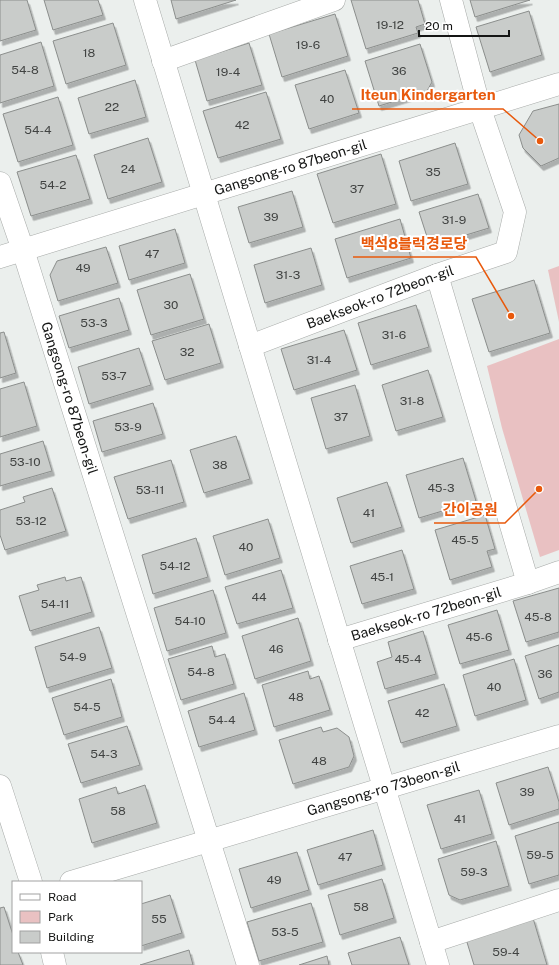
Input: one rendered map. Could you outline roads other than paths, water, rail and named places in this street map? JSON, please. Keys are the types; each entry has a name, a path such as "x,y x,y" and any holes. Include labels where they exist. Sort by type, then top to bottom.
{"street":[{"name":"Baekseok-ro 72beon-gil","path":"145,0 438,965"},
{"path":"163,61 334,0"},
{"path":"451,0 480,108"},
{"name":"Gangsong-ro 87beon-gil","path":"0,257 559,84"},
{"name":"Baekseok-ro 72beon-gil","path":"250,346 437,275 506,252 515,212 480,108"},
{"name":"Gangsong-ro 87beon-gil","path":"0,183 23,250 208,841"},
{"path":"437,275 528,583"},
{"name":"Baekseok-ro 72beon-gil","path":"339,640 528,583 559,572"},
{"name":"Gangsong-ro 73beon-gil","path":"74,881 559,736"},
{"path":"0,786 31,881"},
{"path":"208,841 248,965"},
{"path":"431,942 559,900"},
{"path":"52,953 55,965"}],"place":[{"name":"Iteun Kindergarten","path":"540,141"},
{"name":"백석8블럭경로당","path":"511,316"},
{"name":"간이공원","path":"539,489"}]}
